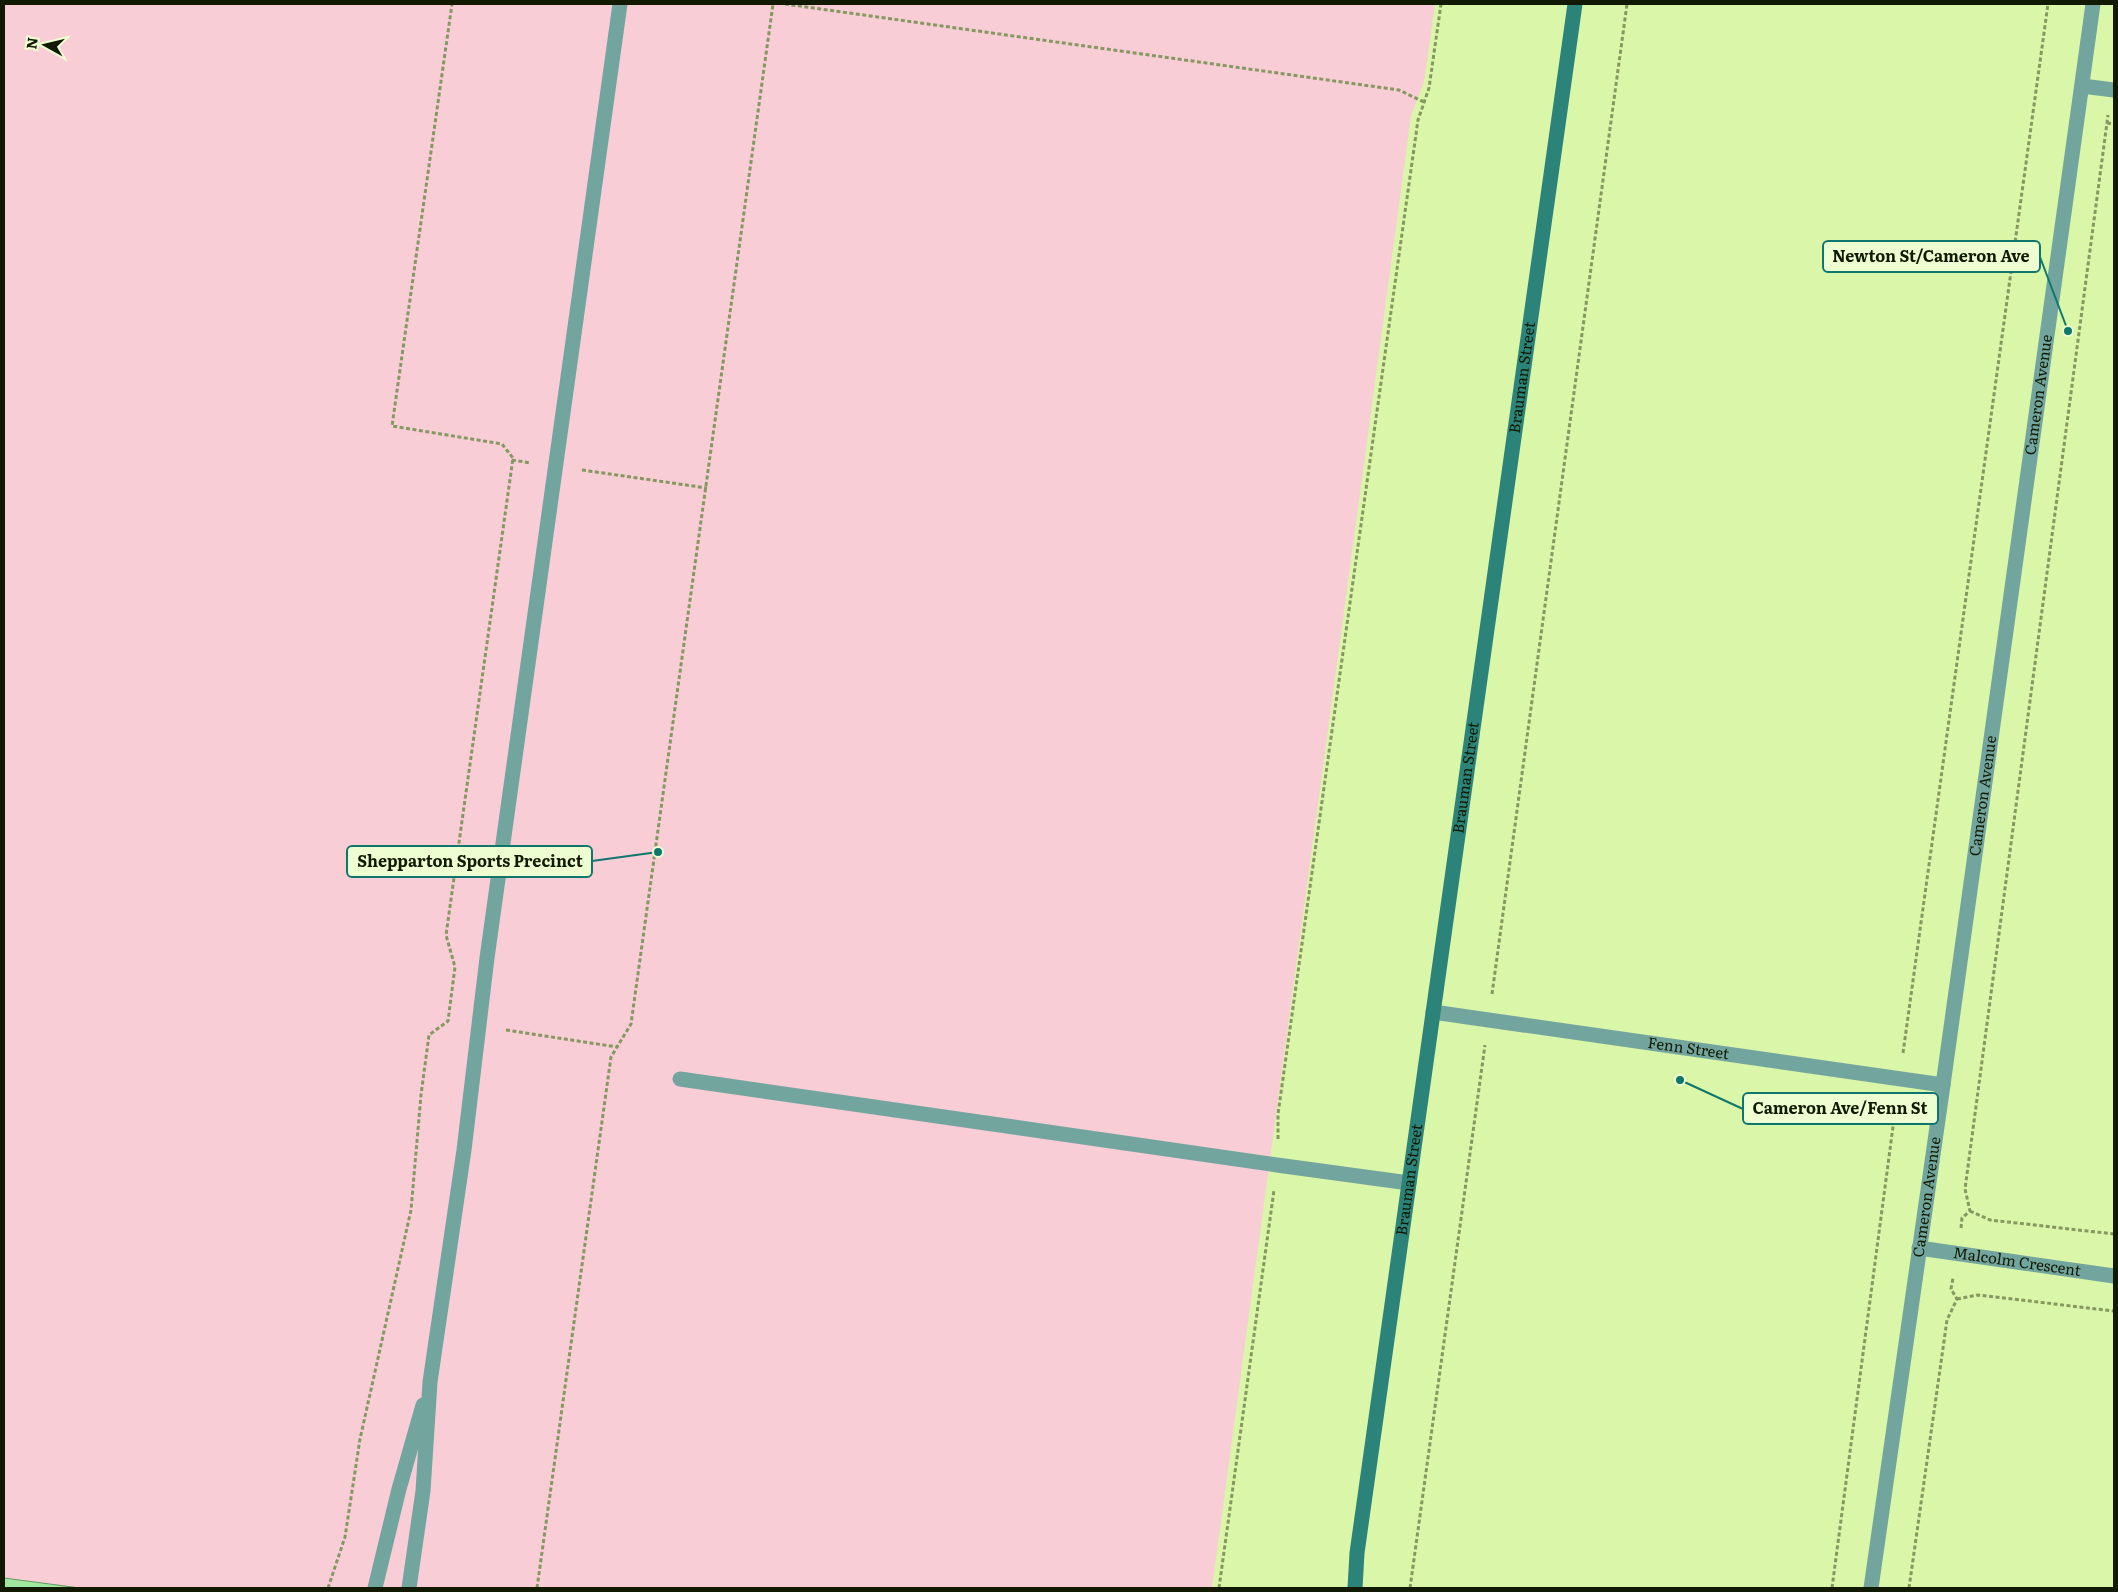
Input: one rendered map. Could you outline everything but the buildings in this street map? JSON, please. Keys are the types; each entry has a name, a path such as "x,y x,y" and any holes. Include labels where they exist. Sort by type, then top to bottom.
{"street":[{"path":"409,1588 423,1491 430,1382 464,1150 478,1026 620,4"},
{"name":"Brauman Street","path":"1350,1588 1357,1553 1575,4"},
{"name":"Cameron Avenue","path":"1871,1588 2093,4"},
{"path":"2082,86 2113,90"},
{"name":"Fenn Street","path":"1433,1012 1943,1085"},
{"path":"680,1080 1409,1182"},
{"name":"Malcolm Crescent","path":"1919,1248 2114,1276"},
{"path":"375,1588 396,1497 430,1382"},
{"name":"Brauman Street","path":"1355,1588 1357,1553"}],"path":[{"path":"448,1021 455,967 446,935 513,458 502,444 392,426 452,4"},
{"path":"537,1588 612,1057 616,1047 631,1024 774,4"},
{"path":"785,4 1399,90 1424,102"},
{"path":"1219,1588 1277,1165 1278,1114 1418,120 1429,88 1441,4"},
{"path":"1410,1588 1627,4"},
{"path":"1832,1588 1900,1078 2048,4"},
{"path":"1970,1211 1965,1189 2113,90"},
{"path":"2107,124 2114,124"},
{"path":"512,460 707,488"},
{"path":"328,1588 345,1537 360,1439 411,1210 421,1095 429,1035 448,1021 616,1047"},
{"path":"1970,1211 1990,1220 2114,1234"},
{"path":"1957,1299 1951,1289 1962,1218 1970,1211"},
{"path":"1957,1299 1978,1295 2114,1311"},
{"path":"1909,1588 1947,1320 1957,1299"}],"shaded area":[{"path":"4,4 1435,4 1424,82 1411,116 1212,1588 4,1588"}],"place":[{"name":"Newton St/Cameron Ave","path":"2068,331"},
{"name":"Shepparton Sports Precinct","path":"658,852"},
{"name":"Cameron Ave/Fenn St","path":"1680,1080"}]}
